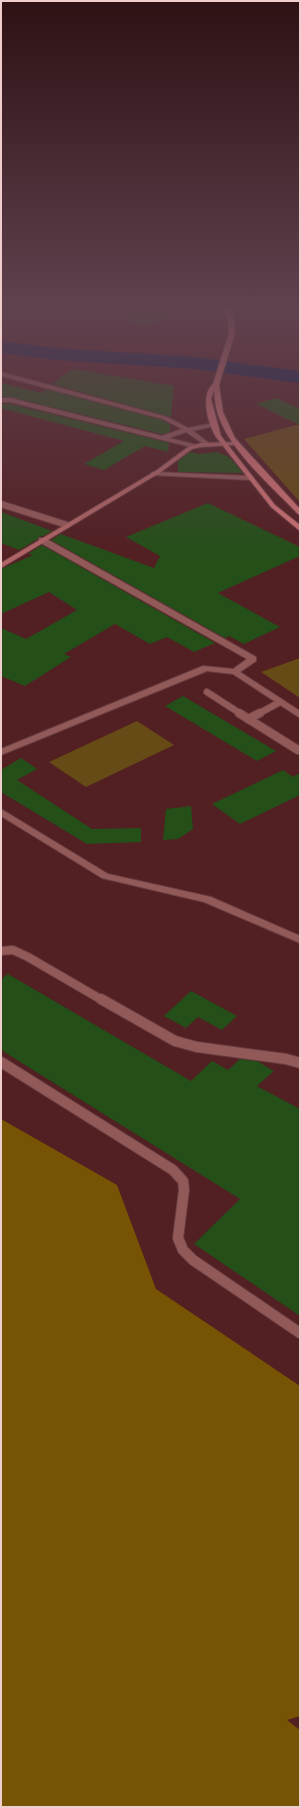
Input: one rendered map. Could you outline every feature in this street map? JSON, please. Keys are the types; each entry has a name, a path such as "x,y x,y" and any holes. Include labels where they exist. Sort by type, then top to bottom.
{"main road":[{"path":"213,388 208,398 214,426 224,444 273,506 300,529"},
{"path":"216,388 220,412 236,444 300,513"},
{"path":"2,564 153,474 195,446 207,444 236,444"}],"street":[{"path":"55,388 165,418 187,430 207,444"},
{"path":"1,400 10,400 195,446"},
{"path":"161,438 187,430 214,426"},
{"path":"153,474 251,478"},
{"path":"42,540 253,659 235,672"},
{"path":"1,752 206,668 235,672 300,715"},
{"path":"1,812 105,876 207,899 300,940"}],"lane":[{"path":"1,504 67,525"},
{"path":"207,692 298,750"},
{"path":"248,719 280,702"},
{"path":"1,951 13,950 28,957 175,1042 197,1047 286,1059 300,1063"},
{"path":"1,1062 173,1170 183,1181 178,1238 183,1250 193,1260 300,1333"}],"shaded area":[{"path":"300,424 300,502 244,439"},
{"path":"300,658 300,698 261,672"},
{"path":"137,721 174,745 86,787 49,762"},
{"path":"1,1119 117,1185 156,1289 300,1386 300,1716 287,1720 300,1730 300,1807 1,1807"}],"building":[{"path":"1,388 23,388 42,393 46,389 162,420 170,425 170,432 162,434 1,396"},
{"path":"68,388 174,388 171,417"},
{"path":"276,398 300,409 300,425 256,404"},
{"path":"1,404 10,404 169,443 168,452 145,446 104,470 84,464 124,441 1,408"},
{"path":"190,452 200,454 216,452 225,455 231,459 243,473 178,472 178,461"},
{"path":"208,503 300,547 300,556 218,593 280,627 244,644 229,636 225,638 51,540 61,534 154,568 160,556 126,537"},
{"path":"1,512 52,531 38,537 38,539 19,550 1,543"},
{"path":"42,545 215,643 194,652 167,637 150,644 115,624 64,654 71,657 25,686 1,676 1,628 26,639 77,610 49,592 1,614 1,569 33,555 28,554"},
{"path":"183,696 276,751 257,761 165,706"},
{"path":"21,758 37,769 17,780 92,829 141,828 141,842 87,844 1,792 1,770"},
{"path":"283,770 293,777 300,773 300,795 240,824 212,804"},
{"path":"191,806 193,829 178,839 163,840 166,809"},
{"path":"8,974 191,1081 212,1061 228,1070 240,1059 257,1061 274,1071 257,1086 300,1109 300,1316 194,1244 240,1199 1,1050 1,979"},
{"path":"191,991 237,1016 222,1030 198,1017 186,1028 164,1016"}]}
